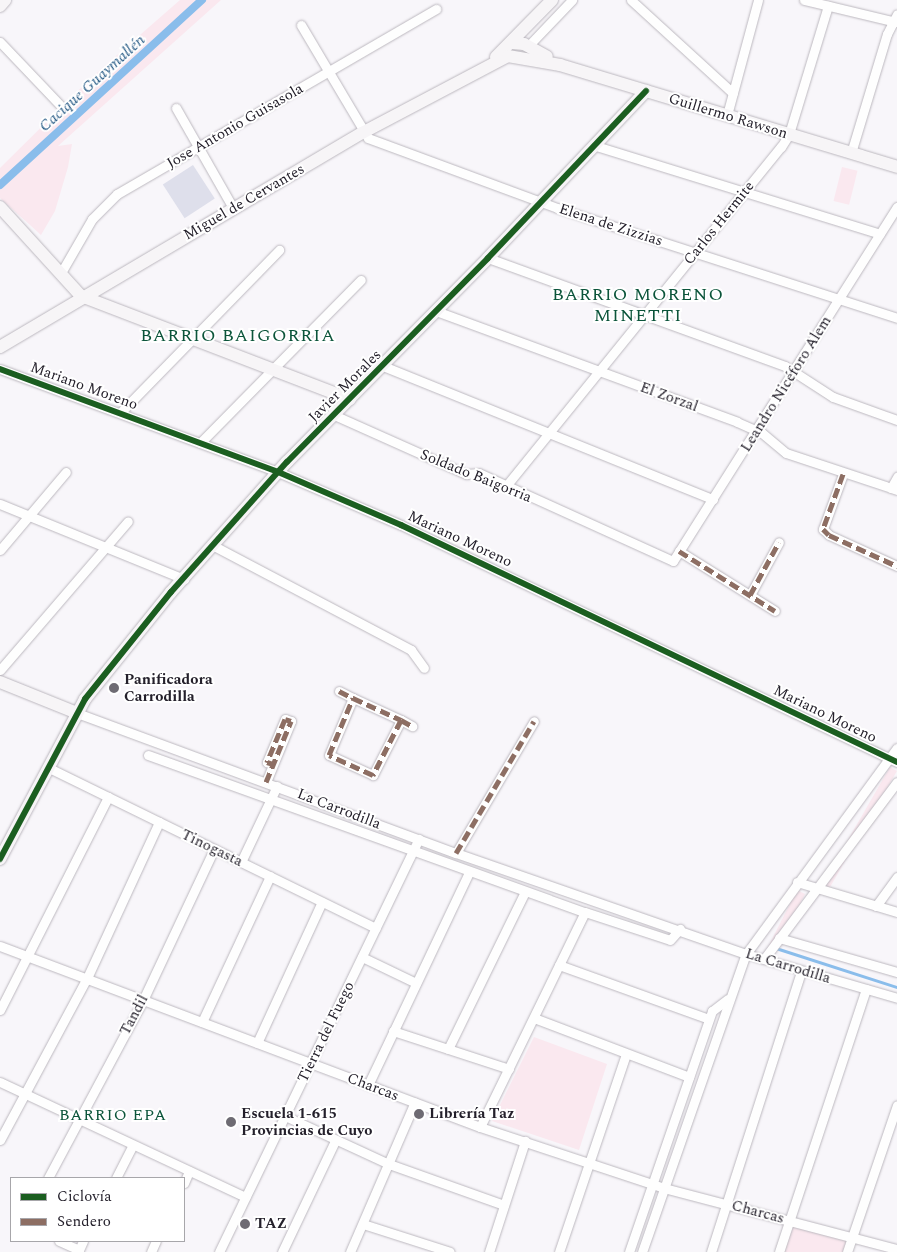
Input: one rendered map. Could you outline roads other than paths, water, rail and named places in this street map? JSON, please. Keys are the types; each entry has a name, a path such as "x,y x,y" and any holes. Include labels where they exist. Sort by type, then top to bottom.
{"street":[{"path":"0,6 5,0"},
{"name":"Miguel de Cervantes","path":"0,347 81,296 362,133 525,42 552,0"},
{"path":"525,42 572,0"},
{"path":"631,0 733,93"},
{"path":"727,116 758,0"},
{"path":"804,0 896,19 851,153"},
{"name":"Carlos Hermite","path":"506,486 789,134 828,6"},
{"name":"Jose Antonio Guisasola","path":"62,272 88,224 108,201 436,9"},
{"path":"301,25 362,133"},
{"path":"0,42 60,105"},
{"name":"Guillermo Rawson","path":"508,56 525,42 560,64 897,167"},
{"name":"Miguel de Cervantes","path":"491,62 508,56"},
{"name":"Javier Morales","path":"0,859 77,712 184,579 278,472 488,258 646,91"},
{"path":"176,108 233,208"},
{"name":"Elena de Zizzias","path":"362,133 397,151 897,318"},
{"path":"596,146 880,234"},
{"name":"Leandro Nicéforo Alem","path":"674,561 897,206"},
{"path":"0,207 62,272 81,296 350,399"},
{"path":"120,413 279,250"},
{"path":"488,258 795,371 833,397 897,420"},
{"path":"200,443 361,280"},
{"name":"El Zorzal","path":"436,311 756,431 786,453 843,474 894,489"},
{"path":"383,366 713,499"},
{"name":"Mariano Moreno","path":"0,369 278,472 457,551 893,760"},
{"name":"Soldado Baigorria","path":"334,415 466,474 479,473 674,561"},
{"path":"0,550 66,472"},
{"path":"843,474 824,529 829,535 897,566"},
{"path":"894,489 897,477"},
{"path":"0,504 184,579"},
{"path":"0,670 128,521"},
{"path":"750,595 779,542"},
{"path":"214,546 411,650 424,668"},
{"path":"679,551 776,610"},
{"name":"La Carrodilla","path":"0,682 456,853 680,929 746,954 897,998"},
{"path":"339,691 412,726"},
{"path":"353,698 329,755 373,775 401,720"},
{"path":"456,853 534,721"},
{"path":"642,1252 728,998 746,954 797,882 893,760 897,748"},
{"name":"La Carrodilla","path":"148,754 413,853 670,940 680,929"},
{"path":"266,782 273,764"},
{"name":"Tinogasta","path":"47,767 376,928"},
{"path":"764,959 897,782"},
{"path":"241,862 277,786"},
{"path":"0,1010 29,957 108,796"},
{"path":"0,1140 87,978 159,822"},
{"name":"Tierra del Fuego","path":"219,1252 419,839"},
{"name":"Tandil","path":"49,1177 143,1000 214,849"},
{"path":"368,1084 469,872"},
{"path":"202,1022 270,876"},
{"path":"876,906 897,877"},
{"path":"797,882 897,912"},
{"path":"448,1049 525,892"},
{"path":"257,1043 322,902"},
{"path":"480,1127 585,912"},
{"name":"La Carrodilla","path":"779,938 897,972"},
{"name":"Charcas","path":"0,946 480,1127 664,1188 897,1249"},
{"path":"362,957 416,983"},
{"path":"559,965 709,1019"},
{"path":"711,1252 801,971"},
{"path":"779,1252 866,989"},
{"path":"629,1252 709,1019 714,1009 728,998"},
{"path":"534,1018 689,1077"},
{"path":"393,1031 509,1070"},
{"path":"559,1252 626,1054"},
{"path":"0,1082 245,1197"},
{"path":"350,1252 415,1102"},
{"path":"847,1252 897,1104"},
{"path":"285,1116 334,1141 389,1164 504,1205"},
{"path":"282,1252 334,1141"},
{"path":"489,1252 525,1141"},
{"path":"117,1177 133,1145"},
{"path":"185,1181 189,1171"},
{"path":"363,1224 450,1252"},
{"path":"62,1242 79,1250 83,1242"}],"waterway":[{"name":"Cacique Guaymallén","path":"0,185 202,0"},
{"path":"776,948 897,987"}],"place":[{"name":"Panificadora Carrodilla","path":"114,688"},
{"name":"Librería Taz","path":"419,1114"},
{"name":"Escuela 1-615 Provincias de Cuyo","path":"231,1122"},
{"name":"TAZ","path":"245,1224"}],"district":[{"name":"BARRIO MORENO MINETTI","path":"638,306"},
{"name":"BARRIO BAIGORRIA","path":"238,336"},
{"name":"BARRIO EPA","path":"113,1115"}]}
